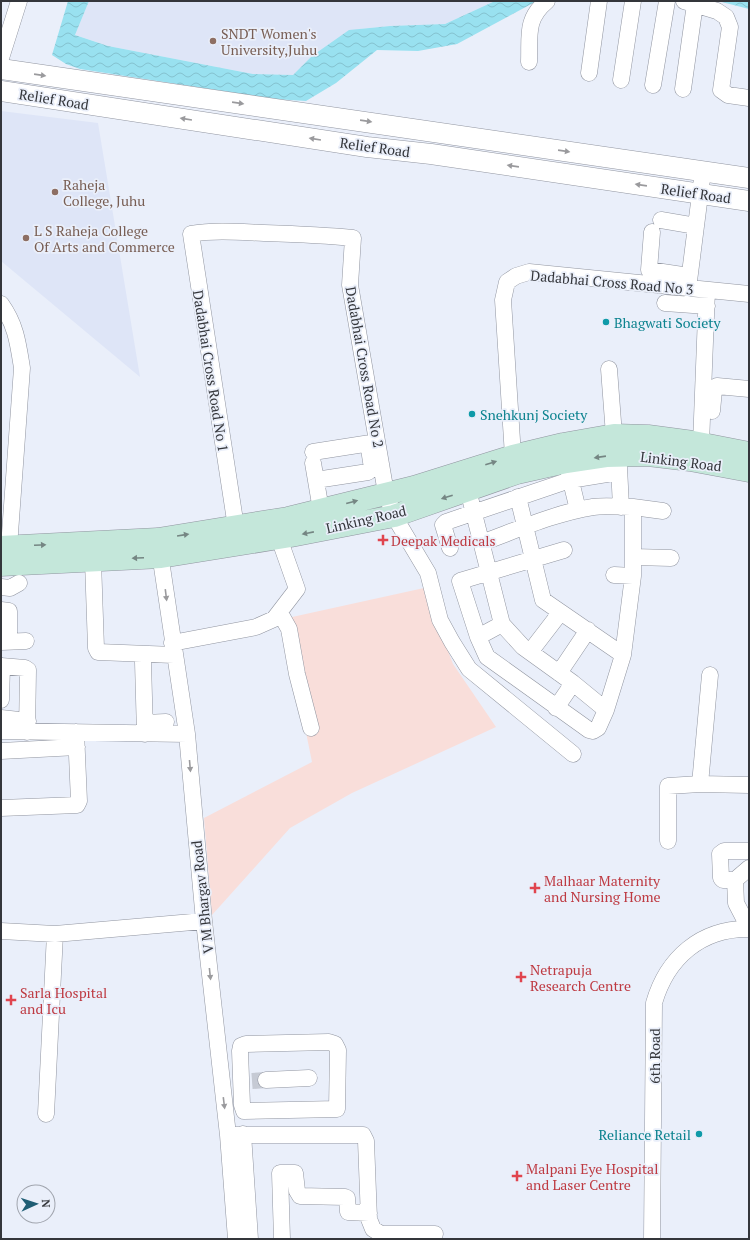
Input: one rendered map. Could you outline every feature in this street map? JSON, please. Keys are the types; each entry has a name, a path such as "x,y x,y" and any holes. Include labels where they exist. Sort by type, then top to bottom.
{"main road":[{"name":"Linking Road","path":"3,554 93,561 159,548 394,516 468,490 515,465 563,444 614,435 648,436 705,444 749,453"},
{"name":"Linking Road","path":"3,554 159,548 236,527 266,534 288,518 386,493 515,465 568,471 606,456 648,455 690,460 749,471"}],"street":[{"path":"1,58 19,1"},
{"path":"529,62 531,23 534,14 547,1"},
{"path":"589,73 599,1"},
{"path":"621,80 633,1"},
{"path":"653,85 667,1"},
{"path":"683,89 689,3 717,11 726,17 730,27 722,90 728,95 749,98"},
{"name":"Relief Road","path":"1,69 749,178"},
{"name":"Relief Road","path":"1,91 367,147 431,154 749,201"},
{"path":"703,171 696,226 705,444"},
{"path":"696,226 657,226 649,270 698,293"},
{"name":"Dadabhai Cross Road No 2","path":"211,231 317,235 352,238 350,285 373,443 386,493 394,516 428,573 440,620 469,669 573,754"},
{"name":"Dadabhai Cross Road No 1","path":"211,231 191,234 236,527"},
{"name":"Dadabhai Cross Road No 3","path":"515,465 503,300 507,282 516,276 528,272 698,293 749,294"},
{"path":"665,303 698,293"},
{"path":"1,304 12,319 22,368 3,554"},
{"path":"609,369 614,435"},
{"path":"705,444 715,387 720,386 749,389"},
{"path":"316,480 371,470 373,443 313,458 316,480 321,510"},
{"path":"450,548 444,523 518,497 568,471 619,470 627,507 634,557 633,576 623,655 606,710 598,728 593,731 589,730 556,708 487,657 478,637 460,581 564,550"},
{"path":"568,471 578,510"},
{"path":"468,490 502,624 530,652 573,683 606,710"},
{"path":"518,497 543,600 623,655"},
{"path":"481,543 578,510 594,507 627,507 663,511"},
{"path":"93,561 96,648 98,652 173,649 256,627 274,619 280,613 297,588 266,534"},
{"name":"V M Bhargav Road","path":"159,548 187,734 204,921 221,1082 235,1134 236,1239"},
{"path":"634,557 671,558"},
{"path":"614,575 633,576"},
{"path":"1,587 10,588 19,583"},
{"path":"1,610 9,611 5,642 26,641"},
{"path":"280,613 289,629 297,674 311,728"},
{"path":"530,652 560,613"},
{"path":"478,637 502,624"},
{"path":"559,673 588,630"},
{"path":"143,662 145,728"},
{"path":"1,700 2,666 25,668 28,670 27,726"},
{"path":"700,784 710,676"},
{"path":"556,708 573,683"},
{"path":"1,718 76,740"},
{"path":"1,751 145,728 166,722"},
{"path":"1,731 27,726"},
{"path":"145,728 187,734"},
{"path":"1,808 77,805 79,801 76,740"},
{"path":"668,840 668,786 700,784 749,785"},
{"path":"749,851 721,853 722,879 736,880 749,868"},
{"path":"736,880 736,903 749,928"},
{"path":"1,931 55,934 204,921"},
{"name":"6th Road","path":"652,1239 654,1003 658,988 665,974 673,963 702,940 717,932 736,928 749,928"},
{"path":"46,1114 55,934"},
{"path":"333,1042 337,1046 338,1107 335,1109 247,1112 243,1109 242,1105 253,1081 240,1052 243,1045 333,1042"},
{"path":"221,1082 309,1078"},
{"path":"250,1239 235,1134 363,1135 366,1141 370,1224 373,1229 381,1234 435,1234"},
{"path":"282,1239 280,1173 295,1173 297,1191 300,1196 345,1197 347,1198 348,1212 369,1213"}],"shaded area":[{"name":"SNDT Women's University,Juhu","path":"89,1 495,1 445,24 359,29 312,56 293,75 253,74 108,46 75,35"},
{"name":"Raheja College, Juhu","path":"1,111 98,123 140,377 1,261"},
{"path":"424,588 453,664 496,727 352,793 290,828 212,915 204,818 312,762 283,619"}],"water":[{"path":"68,1 89,1 75,35 108,46 253,74 293,75 312,56 349,30 390,26 445,24 495,1 537,1 457,44 418,51 377,50 336,83 306,101 274,99 80,69 66,64 52,55"},
{"path":"718,1 749,1 749,9"}],"tunnel":[{"path":"252,1081 266,1080"}],"place":[{"name":"SNDT Women's University,Juhu","path":"213,41"},
{"name":"Raheja College, Juhu","path":"55,192"},
{"name":"L S Raheja College Of Arts and Commerce","path":"26,238"},
{"name":"Bhagwati Society","path":"606,322"},
{"name":"Snehkunj Society","path":"472,414"},
{"name":"Deepak Medicals","path":"383,540"},
{"name":"Malhaar Maternity and Nursing Home","path":"535,888"},
{"name":"Netrapuja Research Centre","path":"521,977"},
{"name":"Sarla Hospital and Icu","path":"11,1000"},
{"name":"Reliance Retail","path":"699,1134"},
{"name":"Malpani Eye Hospital and Laser Centre","path":"517,1176"}]}
